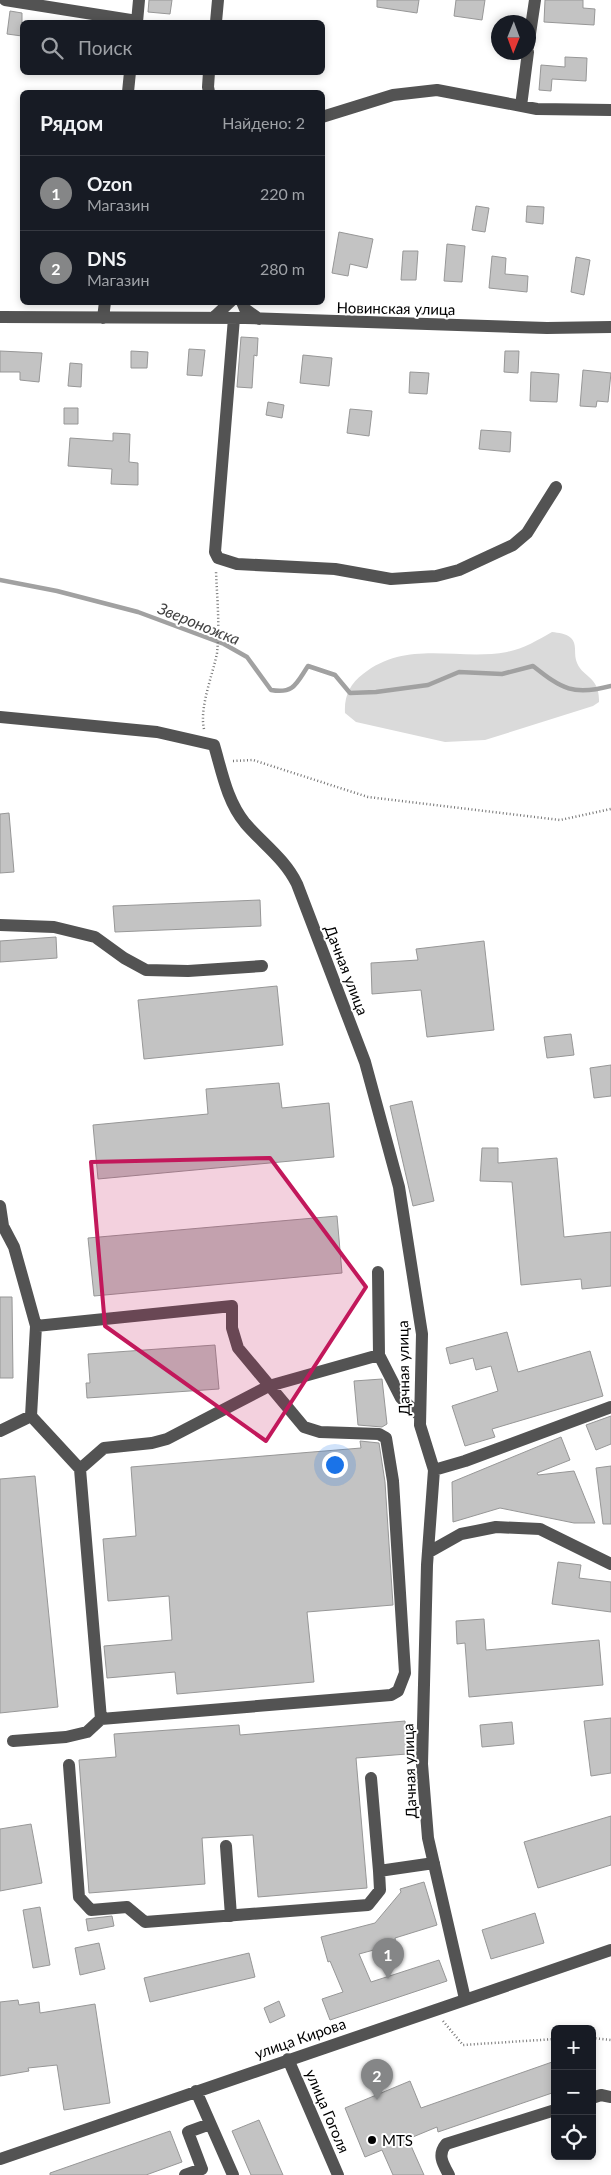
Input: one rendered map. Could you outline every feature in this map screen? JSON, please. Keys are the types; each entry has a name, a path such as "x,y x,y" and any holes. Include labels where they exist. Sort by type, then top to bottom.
{"street":[{"path":"5,0 125,20"},
{"path":"137,20 139,0"},
{"path":"216,20 218,0"},
{"path":"533,15 535,0"},
{"path":"521,106 527,60"},
{"path":"128,90 130,75"},
{"path":"209,75 209,90"},
{"path":"325,116 393,95 437,90 521,106 560,111 611,110"},
{"path":"103,318 105,305"},
{"path":"213,318 227,305"},
{"path":"243,305 245,309 259,319"},
{"name":"Новинская улица","path":"0,317 234,318 547,328 611,327"},
{"path":"234,318 215,552 218,558 237,564 335,569 390,579 436,576 459,570 513,545 527,533 556,488"},
{"path":"0,716 157,732 214,745"},
{"name":"Дачная улица","path":"214,745 228,796 237,811 291,871 365,1062 399,1187 422,1334 420,1425 434,1470 429,1552 422,1764 428,1838 465,2000"},
{"path":"0,925 54,927 95,937 124,958 146,970 188,971 262,966"},
{"path":"0,1206 4,1226 14,1247 36,1326 31,1416 80,1469 101,1719"},
{"path":"378,1272 380,1355 401,1398 420,1416"},
{"path":"13,1741 66,1737 87,1732 101,1719 390,1695 398,1691 405,1673 393,1481 386,1438 379,1434 320,1432 304,1427 238,1348 232,1328 232,1306 36,1326"},
{"path":"80,1469 104,1448 152,1443 167,1439 269,1386 380,1355"},
{"path":"434,1470 465,1461 611,1407"},
{"path":"0,1431 31,1416"},
{"path":"429,1552 461,1534 496,1527 540,1529 611,1564"},
{"path":"69,1765 79,1897 91,1910 127,1907 145,1922 368,1904 380,1890 371,1778"},
{"path":"226,1846 232,1916"},
{"path":"379,1871 434,1863"},
{"name":"улица Кирова","path":"0,2160 288,2059 611,1950"},
{"name":"улица Гоголя","path":"288,2059 338,2175"},
{"path":"196,2091 233,2175"},
{"path":"596,2097 601,2095 611,2097"},
{"path":"449,2175 441,2158 441,2150 446,2144 551,2111"},
{"path":"185,2175 202,2169 188,2132 210,2124"}],"path":[{"path":"214,745 203,727 209,678 216,654 218,627 215,552"},
{"path":"219,762 253,760 368,797 560,820 611,809"},
{"path":"434,2010 463,2045 551,2039"},
{"path":"596,2038 611,2040"}],"highlighted area":[{"path":"270,1158 366,1287 266,1441 105,1326 91,1162"}],"shaded area":[{"path":"552,632 564,634 573,640 578,666 597,687 599,693 599,702 593,706 485,740 445,742 356,722 345,713 347,696 351,686 363,674 380,663 397,657 415,654 488,654 513,651"}],"building":[{"path":"149,0 172,0 170,14 148,12"},
{"path":"377,0 419,0 417,13 377,7"},
{"path":"456,0 485,0 482,20 454,16"},
{"path":"545,0 583,0 583,8 595,9 594,25 544,22"},
{"path":"10,11 22,13 20,36 7,34"},
{"path":"565,57 587,58 586,81 552,79 551,91 539,90 541,65 565,67"},
{"path":"476,206 489,208 485,232 472,230"},
{"path":"527,206 544,207 543,224 526,222"},
{"path":"339,232 373,239 367,268 350,264 348,276 332,273"},
{"path":"447,244 465,246 462,282 444,281"},
{"path":"403,251 418,251 416,280 401,280"},
{"path":"492,256 506,258 505,274 528,276 527,292 489,288"},
{"path":"576,257 590,260 584,295 571,292"},
{"path":"241,337 258,338 257,356 254,355 252,388 237,387"},
{"path":"189,349 205,350 202,376 187,375"},
{"path":"0,351 42,353 39,382 20,380 20,372 0,372"},
{"path":"131,351 148,352 147,368 131,368"},
{"path":"505,351 519,351 518,373 504,372"},
{"path":"303,355 332,358 329,386 300,383"},
{"path":"70,363 82,364 81,387 68,386"},
{"path":"583,370 611,373 608,402 597,401 596,407 580,406"},
{"path":"410,372 429,373 427,394 409,393"},
{"path":"531,372 559,374 557,402 530,401"},
{"path":"268,402 284,405 282,418 266,415"},
{"path":"64,408 78,408 78,424 64,424"},
{"path":"350,409 372,411 369,436 347,433"},
{"path":"481,430 511,432 510,452 479,449"},
{"path":"113,433 130,434 129,462 138,463 138,485 111,484 112,469 68,466 70,438 113,441"},
{"path":"9,813 14,872 0,873 0,814"},
{"path":"260,900 261,926 115,932 113,906"},
{"path":"56,937 57,958 0,962 0,941"},
{"path":"484,941 494,1030 427,1037 421,990 372,994 371,963 418,960 416,949"},
{"path":"277,986 283,1045 144,1059 138,1000"},
{"path":"571,1034 574,1055 547,1058 544,1037"},
{"path":"611,1065 611,1096 594,1098 590,1068"},
{"path":"279,1083 282,1108 329,1103 334,1157 98,1179 93,1125 208,1114 206,1089"},
{"path":"412,1101 434,1201 413,1206 390,1106"},
{"path":"482,1148 498,1148 498,1163 557,1158 564,1237 611,1232 611,1286 582,1289 581,1279 521,1285 512,1182 480,1181"},
{"path":"337,1216 342,1273 94,1296 88,1238"},
{"path":"0,1297 12,1297 13,1378 0,1378"},
{"path":"507,1332 518,1372 590,1351 603,1396 492,1429 495,1437 465,1446 452,1406 498,1391 491,1366 476,1370 473,1358 450,1364 446,1348"},
{"path":"215,1345 219,1389 87,1398 86,1383 90,1383 88,1354"},
{"path":"382,1379 387,1424 382,1427 358,1425 354,1381"},
{"path":"611,1416 611,1444 596,1450 586,1425"},
{"path":"561,1437 570,1460 537,1473 538,1475 574,1471 595,1523 574,1523 500,1508 453,1522 452,1482"},
{"path":"360,1441 379,1443 385,1482 393,1605 307,1612 314,1682 177,1694 175,1672 107,1678 104,1646 172,1640 169,1596 108,1601 103,1539 136,1536 131,1467 361,1448"},
{"path":"611,1466 611,1524 603,1524 596,1468"},
{"path":"35,1476 58,1707 0,1713 0,1479"},
{"path":"558,1562 581,1565 579,1578 611,1582 611,1612 552,1604"},
{"path":"484,1619 486,1650 599,1640 603,1685 469,1697 465,1643 457,1644 456,1621"},
{"path":"611,1718 611,1773 591,1776 584,1721"},
{"path":"405,1721 407,1754 356,1758 367,1888 258,1897 253,1835 202,1838 205,1884 89,1893 79,1760 116,1757 114,1734 239,1725 240,1735"},
{"path":"512,1722 514,1744 482,1747 480,1725"},
{"path":"611,1816 611,1865 538,1888 524,1842"},
{"path":"31,1824 42,1883 0,1891 0,1829"},
{"path":"424,1882 437,1925 395,1938 396,1944 359,1954 371,1982 439,1960 447,1981 330,2020 322,1999 343,1992 330,1961 328,1962 321,1937 375,1923 401,1892 400,1889"},
{"path":"40,1907 50,1965 33,1968 23,1910"},
{"path":"535,1913 544,1943 491,1959 482,1930"},
{"path":"112,1916 114,1926 88,1931 86,1919"},
{"path":"99,1943 105,1969 80,1975 75,1948"},
{"path":"249,1953 255,1977 150,2002 144,1978"},
{"path":"18,2000 19,2005 39,2002 40,2013 95,2004 110,2103 64,2110 57,2065 28,2068 29,2071 0,2076 0,2002"},
{"path":"279,2001 285,2016 270,2023 264,2008"},
{"path":"551,2062 551,2093 438,2132 437,2127 408,2139 424,2175 393,2175 382,2150 365,2157 345,2108 410,2081 421,2108"},
{"path":"259,2120 283,2175 251,2175 232,2131"},
{"path":"170,2131 182,2162 146,2175 50,2175 50,2173"}],"waterway":[{"name":"Звероножка","path":"0,580 57,591 138,612 224,644 247,657 271,690 290,689 297,683 308,666 335,675 350,693 376,692 428,685 459,672 502,674 533,666 560,685 569,688 587,690 611,686"}],"place":[{"name":"Ozon","path":"388,1979"},
{"name":"DNS","path":"377,2100"},
{"name":"MTS","path":"372,2140"}]}
